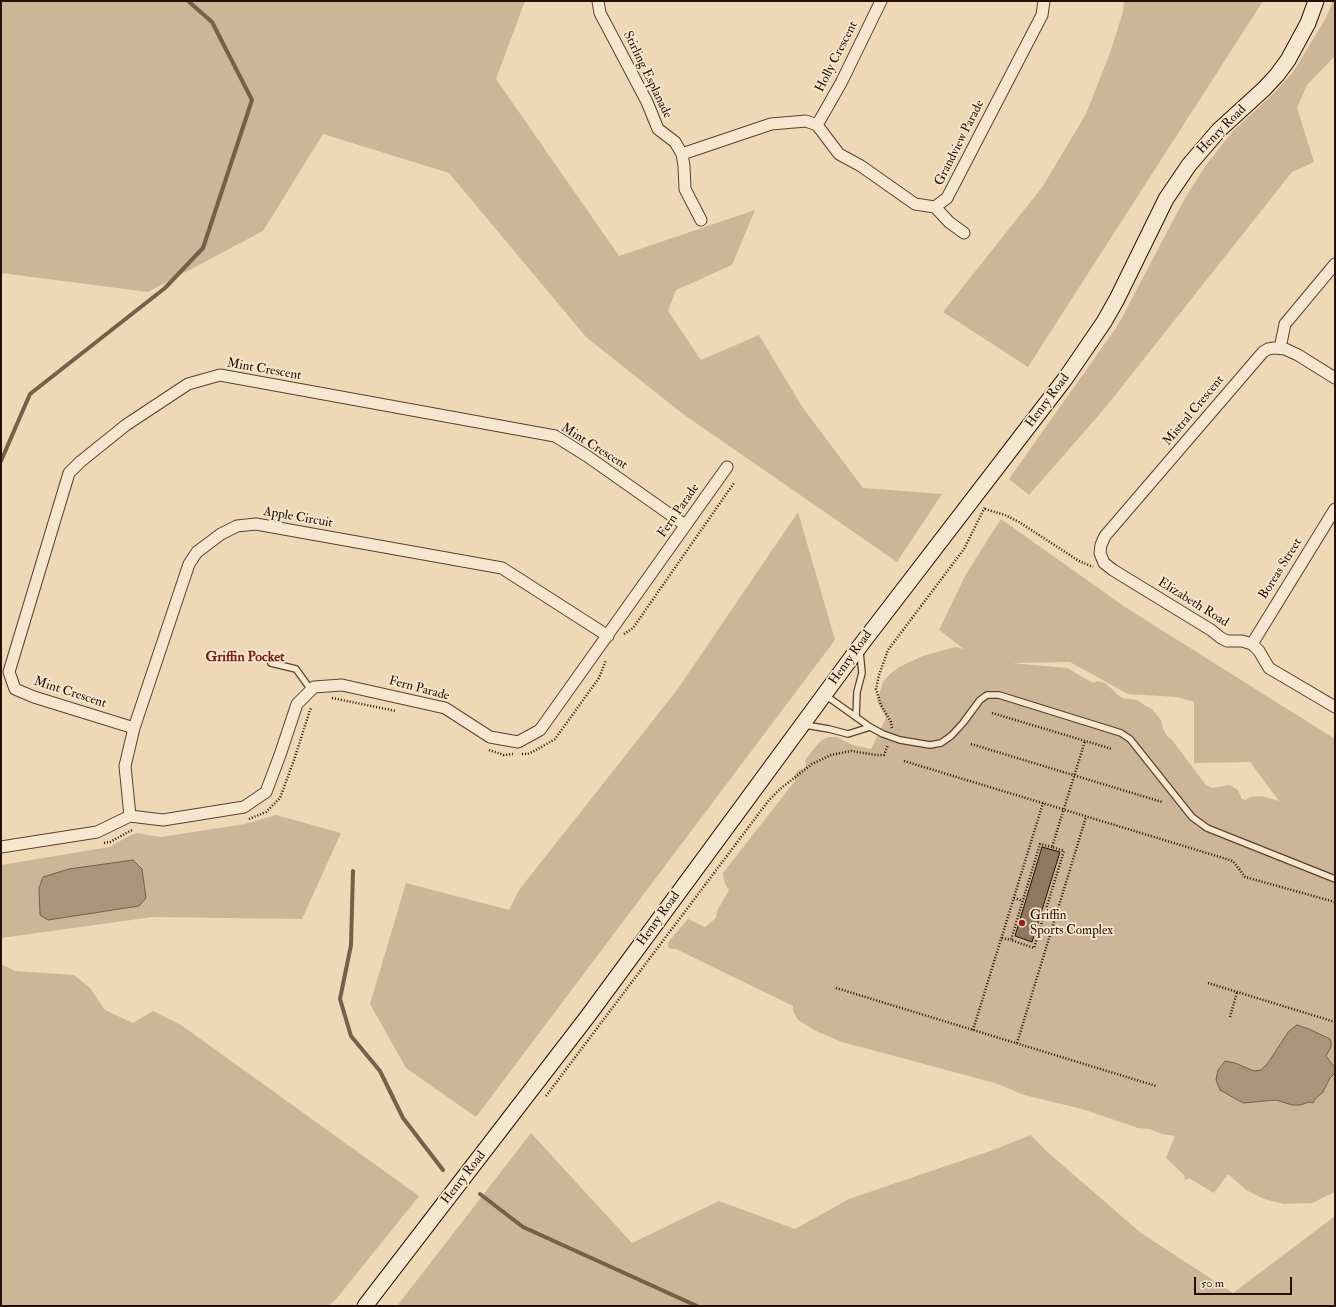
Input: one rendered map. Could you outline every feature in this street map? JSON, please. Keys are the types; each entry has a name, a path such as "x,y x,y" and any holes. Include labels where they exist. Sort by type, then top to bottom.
{"main road":[{"name":"Henry Road","path":"365,1306 583,1022 860,646 1065,379 1104,322 1117,299 1166,199 1190,165 1219,130 1264,89 1277,75 1288,60 1308,23 1316,1"}],"street":[{"name":"Stirling Esplanade","path":"598,1 600,13 646,102 658,129 675,142 682,154"},
{"name":"Holly Crescent","path":"817,125 841,83 881,1"},
{"name":"Grandview Parade","path":"936,207 947,198 1042,15 1044,1"},
{"path":"701,220 685,189 682,154 771,124 806,121 817,125 839,154 861,166 915,204 936,207 949,222 964,233"},
{"path":"1335,264 1285,324 1280,348 1291,352 1335,378"},
{"name":"Mistral Crescent","path":"1101,556 1101,545 1105,536 1258,357 1268,349 1280,348"},
{"name":"Mint Crescent","path":"134,728 28,695 15,689 9,672 69,473 126,424 188,384 220,375 555,436 587,456 686,525"},
{"name":"Fern Parade","path":"311,690 314,687 342,685 445,708 490,738 518,742 540,730 727,467"},
{"name":"Boreas Street","path":"1252,644 1335,509"},
{"name":"Apple Circuit","path":"130,816 125,766 134,728 189,564 197,552 221,534 237,526 256,524 502,568 608,636"},
{"name":"Elizabeth Road","path":"1101,556 1113,570 1208,628 1221,638 1227,641 1242,641 1252,644"},
{"path":"1252,644 1259,651 1270,668 1335,707"},
{"path":"1,847 98,832 130,816 163,820 244,807 266,792 298,704 311,690"}],"lane":[{"path":"856,717 857,692 862,673 860,646"},
{"path":"270,663 296,669 311,690"},
{"path":"824,695 870,727 891,737 930,745 940,743 951,736 964,723 980,700 987,695 999,695 1121,733 1130,739 1192,818 1207,828 1335,879"},
{"path":"802,725 830,729 848,734 870,727"}],"path":[{"path":"622,635 633,628 734,483"},
{"path":"545,1097 769,800 780,789 812,764 831,755 851,751 884,755 891,737 892,727 881,706 876,689 879,675 888,650 964,550 985,509 987,502"},
{"path":"985,509 1005,515 1019,522 1079,561 1094,568 1101,556"},
{"path":"486,749 504,755 528,754 555,739 599,678 606,658"},
{"path":"328,698 403,712"},
{"path":"244,820 266,812 280,798 310,710 314,706"},
{"path":"992,713 1112,749"},
{"path":"1052,847 1086,741"},
{"path":"971,744 1162,802"},
{"path":"904,761 1233,862 1245,877 1335,902"},
{"path":"973,1030 1043,804"},
{"path":"1017,1043 1086,816"},
{"path":"103,843 110,842 131,830 138,828"},
{"path":"1002,938 1034,948 1064,851 1040,844 1011,940"},
{"path":"1014,898 1023,901"},
{"path":"1046,908 1057,911"},
{"path":"1208,983 1335,1022"},
{"path":"836,988 1156,1086"},
{"path":"1230,1017 1237,992"}],"shaded area":[{"path":"1,1 525,1 496,79 619,256 755,210 732,265 676,290 668,311 701,360 759,335 803,408 863,488 942,494 897,562 683,414 586,337 449,173 323,134 263,231 148,292 1,273"},
{"path":"1124,1 1263,1 1028,367 943,312 1043,186 1086,114 1110,53 1123,12"},
{"path":"1333,1 1335,1 1335,56 1307,85 1297,108 1314,162 1292,172 1105,408 1029,495 1009,479 1118,325 1185,198 1206,165 1233,131 1273,94 1293,72 1326,18"},
{"path":"798,512 835,640 476,1117 406,1068 370,1004 406,883 509,910 519,890 677,690"},
{"name":"Griffin Sports Complex","path":"1001,519 1125,607 1335,739 1335,1192 1312,1203 1284,1204 1264,1199 1246,1190 1228,1174 1214,1193 1189,1178 1185,1180 1184,1175 1166,1158 1175,1136 1162,1134 1149,1129 1138,1128 1082,1109 1024,1095 995,1083 842,1042 818,1032 798,1020 793,1011 793,1006 676,949 671,949 668,947 669,941 688,919 705,927 716,918 717,911 729,890 725,884 723,873 795,781 795,774 798,770 803,769 806,765 805,760 818,744 822,740 829,737 837,737 853,745 871,749 886,718 877,701 883,682 890,674 899,667 923,656 955,647 964,649 939,630 966,574","holes":["1070,662 1128,694 1177,697 1194,702 1194,763 1250,762 1279,801 1262,796 1250,797 1246,800 1242,799 1238,790 1230,785 1212,788 1206,785 1172,740 1168,737 1163,729 1161,720 1152,709 1137,700 1122,698 1105,683 1098,681 1093,683 1067,668 1012,663"]},
{"path":"276,815 341,833 302,919 153,917 1,938 1,865 109,847 137,833 161,837 245,824"},
{"path":"133,860 142,869 146,898 139,906 48,920 40,915 39,888 43,877 69,869"},
{"path":"1,964 15,971 74,975 90,988 105,1010 133,1023 153,1011 181,1025 419,1196 329,1306 1,1306"},
{"path":"1297,1025 1330,1039 1331,1042 1331,1047 1326,1056 1335,1068 1335,1073 1330,1078 1323,1092 1315,1099 1313,1103 1310,1102 1300,1105 1292,1105 1276,1100 1243,1103 1220,1090 1216,1080 1218,1070 1225,1061 1235,1063 1254,1071 1261,1070 1268,1063 1289,1031"},
{"path":"531,1133 632,1243 719,1201 795,1229 849,1199 993,1150 1031,1135 1045,1150 1141,1233 1233,1293 1335,1216 1335,1306 397,1306"}],"building":[{"path":"1042,847 1060,852 1032,942 1015,936"}],"waterway":[{"path":"1,461 30,394 165,288 203,248 252,100 212,22 188,1"},
{"path":"353,871 351,945 340,999 351,1036 380,1071 403,1118 443,1170"},
{"path":"480,1194 523,1227 697,1306"}],"place":[{"name":"Griffin Sports Complex","path":"1022,923"}],"district":[{"name":"Griffin Pocket","path":"245,658"}]}
